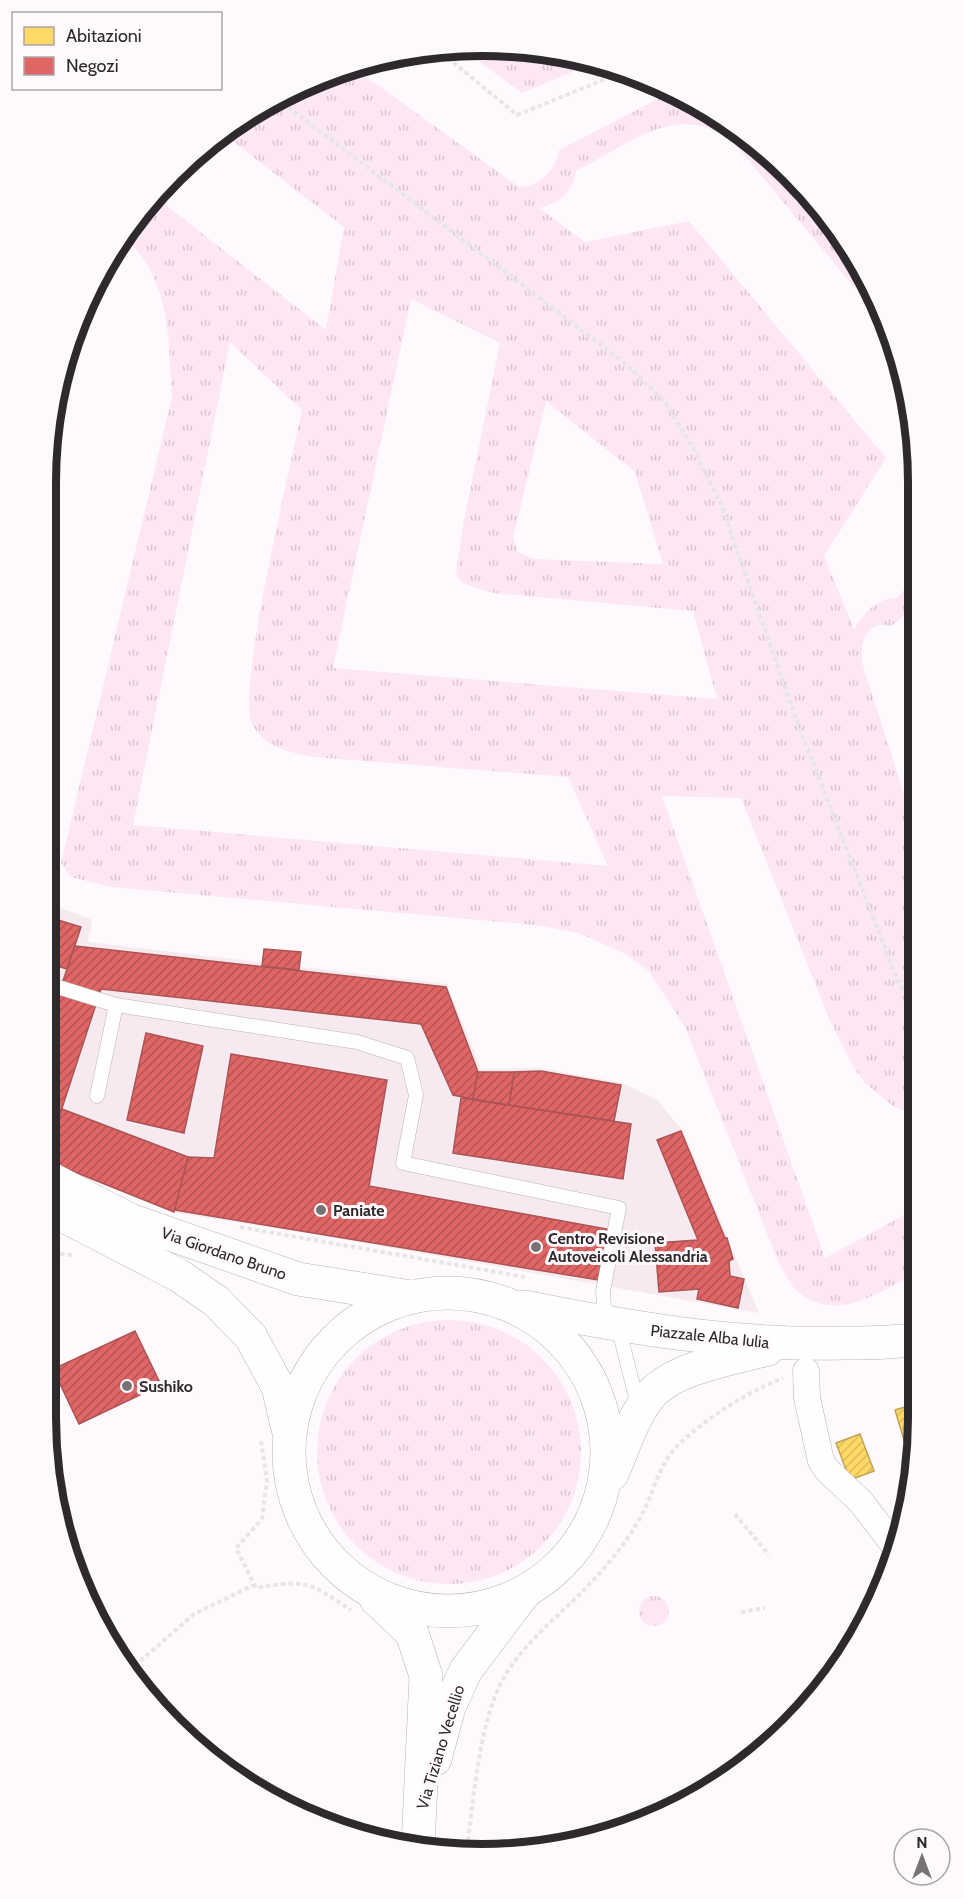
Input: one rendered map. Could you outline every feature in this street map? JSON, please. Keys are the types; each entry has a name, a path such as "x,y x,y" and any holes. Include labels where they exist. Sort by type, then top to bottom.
{"main road":[{"name":"Via Giordano Bruno","path":"56,1182 130,1220 298,1279 413,1297"},
{"name":"Via Giordano Bruno","path":"56,1212 178,1275 216,1300 251,1337 278,1387 275,1437"},
{"name":"Piazzale Alba Iulia","path":"456,1294 673,1334 787,1344 672,1378 649,1396 634,1421 582,1538 566,1558 526,1591 495,1604 450,1611 404,1605 364,1604 310,1532 275,1437 294,1410 303,1385 329,1347 364,1317 388,1305 413,1297 456,1294"},
{"name":"Piazzale Alba Iulia","path":"499,1302 534,1319 555,1335 581,1365 594,1388 603,1412 607,1451 603,1491 594,1515"},
{"path":"787,1344 908,1341"},
{"name":"Via Tiziano Vecellio","path":"418,1831 457,1687 484,1644 526,1591"},
{"name":"Via Tiziano Vecellio","path":"364,1604 412,1633 426,1676 418,1831"}],"street":[{"path":"806,1371 807,1398 821,1461 827,1470 861,1502 890,1540"}],"lane":[{"path":"56,986 116,1005 357,1042 407,1058 416,1095 403,1163 619,1208 603,1291 604,1306 616,1324 637,1395 634,1421"},
{"path":"97,1096 116,1005"}],"path":[{"path":"447,57 517,115 613,76"},
{"path":"284,104 624,363 664,402 693,448 721,504 799,727 898,981 908,997"},
{"path":"237,1226 532,1278"},
{"path":"56,1254 78,1256"},
{"path":"468,1843 484,1743 493,1705 508,1670 602,1570 625,1540 641,1516 658,1474 675,1449 724,1410 778,1379 806,1371"},
{"path":"275,1437 262,1520 236,1548 254,1585 256,1588 279,1583 308,1584 364,1604"},
{"path":"735,1514 769,1555"},
{"path":"135,1665 194,1614 254,1585"},
{"path":"741,1612 765,1608"}],"shaded area":[{"path":"56,906 90,919 92,925 88,942 447,984 481,1069 540,1068 622,1083 657,1100 683,1131 759,1313 307,1233 175,1213 56,1165"}],"green space":[{"path":"472,56 510,56 582,68 522,93"},
{"path":"361,73 519,187 534,184 546,176 559,150 660,98 669,98 719,127 784,180 837,245 865,293 871,308 735,144 715,131 694,125 674,125 654,130 635,139 576,171 564,196 539,208 585,242 689,221 886,458 824,556 854,629 872,607 882,601 897,598 908,585 908,611 891,626 882,625 870,629 862,647 862,662 908,807 908,1112 893,1106 866,1084 855,1070 830,1021 741,798 662,796 825,1258 908,1213 908,1278 889,1288 859,1301 843,1305 828,1305 813,1301 793,1287 780,1266 685,1027 649,971 628,955 579,933 535,925 111,887 71,877 61,863 172,397 168,331 161,299 147,264 130,242 161,201 326,330 344,227 229,139 293,99","holes":["411,299 500,343 464,520 456,574 461,582 493,593 693,611 717,699 333,668","230,342 302,410 258,623 249,703 252,724 257,732 279,748 314,757 568,777 608,866 133,825","546,401 635,472 663,564 534,559 518,552 513,538"]},
{"path":"449,1320 475,1323 499,1330 522,1343 542,1359 558,1379 571,1402 578,1426 581,1452 578,1478 571,1502 558,1525 542,1545 522,1561 499,1574 475,1581 449,1584 423,1581 399,1574 376,1561 356,1545 340,1525 327,1502 320,1478 317,1452 320,1426 327,1402 340,1379 356,1359 376,1343 399,1330 423,1323"},
{"path":"654,1596 660,1597 668,1605 668,1617 660,1625 654,1626 648,1625 640,1617 639,1611 640,1605 648,1597"}],"building: Abitazioni":[{"path":"908,1406 907,1451 895,1410"},
{"path":"860,1434 874,1471 850,1480 836,1443"}],"building: Negozi":[{"path":"56,919 81,927 67,969 56,966"},
{"path":"75,946 446,987 478,1072 473,1099 453,1095 421,1024 101,989 56,1126 56,1001"},
{"path":"264,949 301,952 299,970 262,966"},
{"path":"146,1033 203,1046 184,1133 127,1120"},
{"path":"231,1054 387,1080 369,1186 607,1229 598,1280 174,1210 188,1157 214,1158"},
{"path":"541,1071 621,1085 614,1121 509,1105 514,1072"},
{"path":"478,1072 514,1072 509,1105 473,1099"},
{"path":"461,1098 631,1124 623,1179 453,1153"},
{"path":"62,1109 188,1157 174,1212 56,1164 56,1127"},
{"path":"681,1131 725,1238 727,1238 733,1259 729,1261 730,1276 744,1279 738,1308 697,1299 699,1289 659,1292 655,1243 698,1240 657,1140"},
{"path":"135,1331 161,1385 79,1424 56,1375 56,1368"}],"place":[{"name":"Paniate","path":"321,1210"},
{"name":"Centro Revisione Autoveicoli Alessandria","path":"536,1247"},
{"name":"Sushiko","path":"127,1386"}]}
